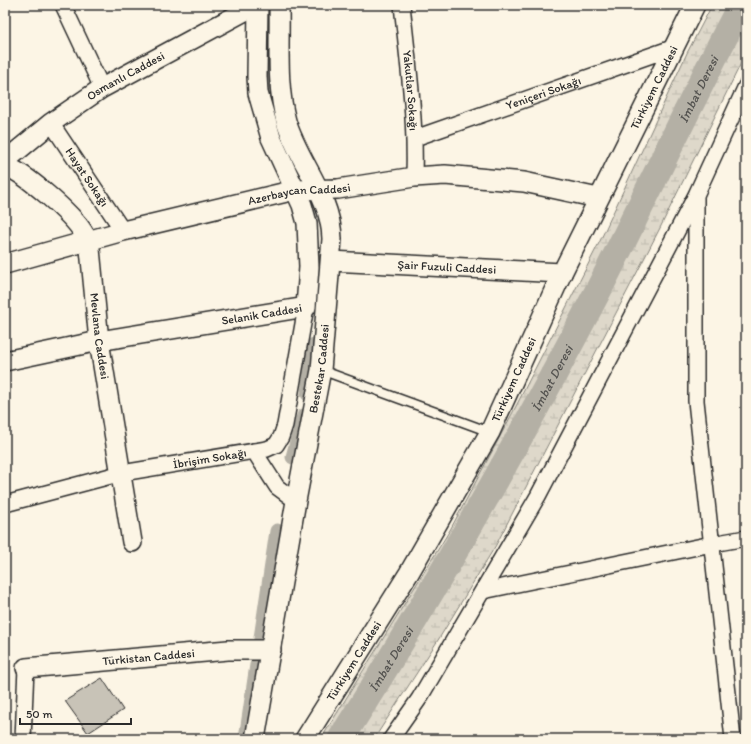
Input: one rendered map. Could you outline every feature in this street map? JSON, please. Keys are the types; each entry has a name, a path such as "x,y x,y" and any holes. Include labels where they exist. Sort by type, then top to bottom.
{"street":[{"path":"63,5 102,88"},
{"name":"Osmanlı Caddesi","path":"5,161 51,123 102,88 257,5"},
{"name":"Selanik Caddesi","path":"5,361 100,341 306,307 309,267 307,223 302,205 271,138 258,93 256,76 257,5"},
{"name":"Bestekar Caddesi","path":"255,739 296,501 321,370 332,261 332,226 328,211 293,138 282,104 280,84 279,5"},
{"name":"Yakutlar Sokağı","path":"402,5 415,138 414,177"},
{"name":"Türkiyem Caddesi","path":"306,739 409,573 490,432 562,273 598,198 672,48 695,5"},
{"name":"Yeniçeri Sokağı","path":"415,138 672,48"},
{"path":"391,739 419,699 538,496 696,195 746,86"},
{"name":"Hayat Sokağı","path":"51,123 123,231"},
{"name":"Mevlana Caddesi","path":"5,166 28,178 78,225 87,240 90,249 100,341 132,542"},
{"name":"Azerbaycan Caddesi","path":"5,264 87,240 295,190 355,187 414,177 446,176 524,182 598,198"},
{"path":"696,195 696,401 733,739"},
{"name":"Şair Fuzuli Caddesi","path":"332,261 562,273"},
{"name":"İbrişim Sokağı","path":"5,504 122,473 254,451 276,445 281,437 291,397 306,307"},
{"path":"254,451 277,487 296,501"},
{"path":"483,591 746,538"},
{"name":"Türkistan Caddesi","path":"26,668 228,650 271,650"},
{"path":"23,739 26,668"}],"lane":[{"path":"321,370 490,432"}],"green space":[{"path":"712,5 746,5 746,53 660,228 496,545 440,637 374,739 321,739 450,530 512,414 600,241 687,53"}],"building":[{"path":"102,678 123,710 88,733 65,701"}],"waterway":[{"name":"İmbat Deresi","path":"341,739 376,684 443,572 539,402 600,287 741,5"},
{"path":"269,13 269,96 272,113 286,144"},
{"path":"308,394 314,345"},
{"path":"293,457 304,416"},
{"path":"261,638 277,531"},
{"path":"246,739 257,665"}]}
